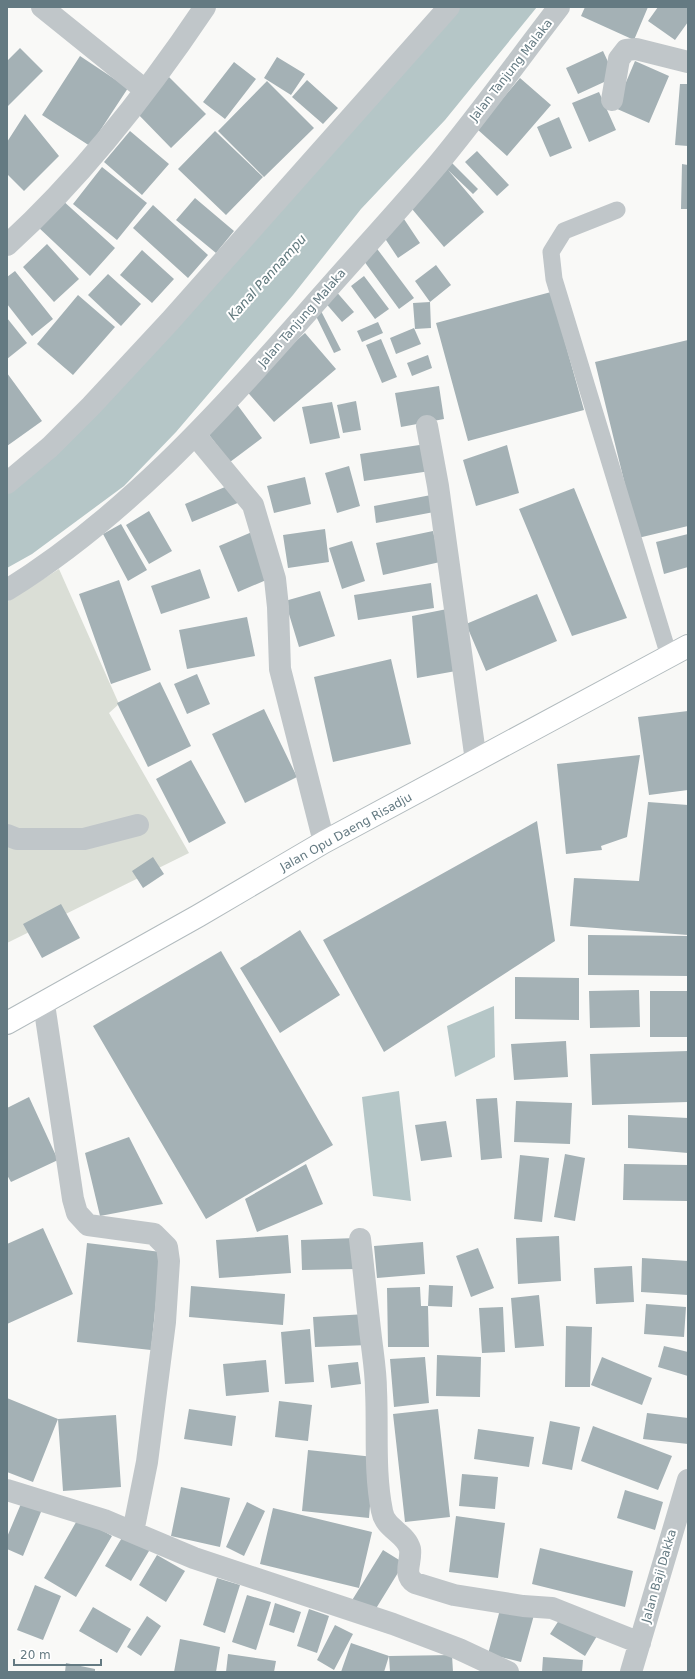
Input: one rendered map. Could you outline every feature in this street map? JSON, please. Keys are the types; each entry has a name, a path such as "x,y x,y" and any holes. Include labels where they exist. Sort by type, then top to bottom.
{"main road":[{"name":"Jalan Opu Daeng Risadju","path":"7,1023 44,1004 324,842 679,651"}],"street":[{"path":"42,7 145,90"},
{"path":"7,245 65,188 145,90 205,7"},
{"path":"7,483 50,447 91,406 170,321 450,7"},
{"name":"Jalan Tanjung Malaka","path":"7,590 46,565 100,524 195,435 249,378 438,164 559,7"},
{"path":"612,100 619,59 626,50 636,49 688,62"},
{"path":"427,426 438,486 476,761"},
{"path":"195,435 253,505 275,579 278,607 280,669 324,842"},
{"path":"7,835 17,839 84,839 138,826"},
{"path":"44,1004 73,1199 77,1213 88,1225 98,1228 144,1231 154,1234 162,1239 167,1247 169,1261 162,1344 147,1462 133,1532"},
{"path":"360,1239 376,1388 376,1455 380,1500 382,1513 389,1526 408,1544 410,1552 408,1573 410,1580 415,1583 454,1595 523,1606 552,1608 640,1643"},
{"name":"Jalan Baji Dakka","path":"631,1672 688,1480"},
{"path":"7,1490 104,1520 194,1558 393,1624 459,1649 508,1672"}],"lane":[{"path":"617,210 564,231 551,252 552,265 554,279 679,651"}],"shaded area":[{"path":"59,569 119,704 109,713 189,853 7,943 7,602"}],"water":[{"name":"Kanal Pannampu","path":"458,7 537,7 445,120 361,209 293,295 176,432 124,486 32,554 7,568 7,491"},
{"path":"494,1006 495,1057 455,1077 447,1026"},
{"path":"399,1091 411,1201 373,1196 362,1097"}],"building":[{"path":"585,7 648,7 634,40 581,16"},
{"path":"658,7 688,7 688,22 675,40 648,21"},
{"path":"20,48 43,71 7,107 7,61"},
{"path":"603,51 615,77 578,94 566,68"},
{"path":"80,56 128,88 90,146 42,115"},
{"path":"277,57 305,74 291,95 264,78"},
{"path":"635,61 669,76 649,123 615,108"},
{"path":"234,62 256,79 225,119 203,102"},
{"path":"169,77 206,114 171,148 135,111"},
{"path":"520,78 551,105 507,156 477,129"},
{"path":"307,80 338,108 323,124 292,97"},
{"path":"267,81 314,128 264,177 218,131"},
{"path":"680,84 688,84 688,146 675,145"},
{"path":"599,92 616,130 589,142 572,103"},
{"path":"25,114 59,156 24,191 7,174 7,142"},
{"path":"559,117 572,148 550,157 537,127"},
{"path":"130,131 169,164 142,195 104,162"},
{"path":"215,131 263,177 226,215 178,169"},
{"path":"477,151 509,185 497,196 465,162"},
{"path":"452,163 478,189 473,194 448,170 484,212 444,247 407,203"},
{"path":"682,164 688,165 688,209 681,209"},
{"path":"102,167 147,203 117,240 73,204"},
{"path":"195,198 234,231 216,253 176,220"},
{"path":"61,199 115,248 90,276 37,226"},
{"path":"153,205 208,255 188,278 133,228"},
{"path":"404,219 420,243 398,258 382,234"},
{"path":"47,244 79,279 54,302 23,267"},
{"path":"375,246 414,298 399,309 361,257"},
{"path":"142,250 174,279 152,303 120,275"},
{"path":"436,265 451,285 430,302 415,281"},
{"path":"15,271 53,319 32,336 7,304 7,277"},
{"path":"108,274 141,304 121,326 88,295"},
{"path":"364,276 389,309 375,319 351,286"},
{"path":"334,289 354,312 342,322 323,300"},
{"path":"551,292 584,410 468,441 436,323"},
{"path":"78,295 115,327 73,375 37,344"},
{"path":"430,302 431,328 415,329 413,303"},
{"path":"320,309 341,350 334,353 314,312"},
{"path":"7,318 27,343 7,359"},
{"path":"378,322 383,333 362,342 357,331"},
{"path":"414,328 421,344 396,354 390,338"},
{"path":"305,333 336,369 274,422 243,387"},
{"path":"381,339 397,377 382,383 366,345"},
{"path":"688,340 688,526 638,538 595,362"},
{"path":"428,355 432,368 412,376 407,363"},
{"path":"7,373 42,421 7,446"},
{"path":"439,386 444,419 401,427 395,393"},
{"path":"356,401 361,430 343,433 337,405"},
{"path":"332,402 340,438 310,444 302,407"},
{"path":"236,403 262,438 230,462 203,427"},
{"path":"426,444 430,471 364,481 360,454"},
{"path":"507,445 519,493 476,506 463,460"},
{"path":"349,466 360,506 337,513 325,473"},
{"path":"305,477 311,504 274,513 267,486"},
{"path":"232,484 240,502 192,522 185,504"},
{"path":"574,488 627,618 572,636 519,509"},
{"path":"431,495 434,512 376,523 374,506"},
{"path":"149,511 172,551 149,564 126,525"},
{"path":"121,524 147,570 128,581 103,534"},
{"path":"325,529 329,562 288,568 283,535"},
{"path":"433,531 440,562 383,575 376,543"},
{"path":"252,532 271,578 238,592 219,546"},
{"path":"688,534 688,567 664,574 656,542"},
{"path":"352,541 365,581 342,589 329,548"},
{"path":"200,569 210,598 161,614 151,586"},
{"path":"119,580 151,670 111,684 79,594"},
{"path":"431,583 434,608 358,620 354,595"},
{"path":"320,591 335,636 299,647 285,601"},
{"path":"537,594 557,641 486,671 466,624"},
{"path":"447,609 456,671 417,678 412,616"},
{"path":"247,617 255,656 187,669 179,630"},
{"path":"391,659 411,744 333,762 314,677"},
{"path":"197,674 210,704 187,714 174,684"},
{"path":"160,682 191,746 148,767 117,703"},
{"path":"264,709 297,777 245,803 212,734"},
{"path":"688,711 688,790 649,795 638,717"},
{"path":"640,755 627,837 601,846 602,850 566,854 557,764"},
{"path":"191,760 226,823 189,843 156,779"},
{"path":"648,802 688,805 688,935 570,926 574,878 639,881"},
{"path":"537,821 555,941 384,1052 323,940"},
{"path":"153,857 164,874 143,888 132,871"},
{"path":"61,904 80,938 42,958 23,924"},
{"path":"300,930 340,995 280,1033 240,968"},
{"path":"588,935 688,936 688,976 588,975"},
{"path":"221,951 333,1145 206,1219 93,1026"},
{"path":"515,977 579,978 579,1020 515,1019"},
{"path":"639,990 640,1027 590,1028 589,991"},
{"path":"650,991 688,991 688,1037 650,1037"},
{"path":"566,1041 568,1077 514,1080 511,1044"},
{"path":"688,1051 688,1102 592,1105 590,1054"},
{"path":"29,1097 58,1160 11,1182 7,1175 7,1108"},
{"path":"497,1098 502,1158 481,1160 476,1099"},
{"path":"516,1101 572,1103 570,1144 514,1142"},
{"path":"628,1115 688,1118 688,1153 628,1148"},
{"path":"446,1121 452,1157 421,1161 415,1125"},
{"path":"129,1137 163,1204 100,1216 85,1153"},
{"path":"565,1154 585,1158 575,1221 554,1217"},
{"path":"520,1155 549,1158 542,1222 514,1219"},
{"path":"306,1164 323,1204 257,1232 245,1199"},
{"path":"624,1164 688,1165 687,1201 623,1200"},
{"path":"43,1228 73,1294 7,1324 7,1244"},
{"path":"288,1235 291,1273 219,1278 216,1240"},
{"path":"559,1236 561,1281 518,1284 516,1238"},
{"path":"356,1238 357,1269 302,1270 301,1240"},
{"path":"423,1242 425,1274 377,1278 374,1246"},
{"path":"87,1243 161,1252 151,1350 77,1342"},
{"path":"478,1248 494,1288 471,1297 456,1256"},
{"path":"642,1258 688,1261 688,1295 641,1292"},
{"path":"632,1266 634,1302 596,1304 594,1268"},
{"path":"429,1285 453,1286 452,1307 428,1306"},
{"path":"191,1286 285,1294 283,1325 189,1317"},
{"path":"420,1287 421,1306 428,1306 429,1347 388,1347 387,1288"},
{"path":"539,1295 544,1346 515,1348 511,1298"},
{"path":"646,1304 686,1307 684,1337 644,1334"},
{"path":"503,1307 505,1352 482,1353 479,1308"},
{"path":"367,1314 369,1345 315,1347 313,1317"},
{"path":"566,1326 592,1327 590,1387 565,1387"},
{"path":"310,1329 314,1382 285,1384 281,1332"},
{"path":"664,1346 688,1352 688,1376 658,1367"},
{"path":"437,1355 481,1357 480,1397 436,1396"},
{"path":"425,1357 429,1403 394,1407 390,1359"},
{"path":"602,1357 652,1378 642,1405 591,1385"},
{"path":"266,1360 269,1392 226,1396 223,1364"},
{"path":"358,1362 361,1384 331,1388 328,1365"},
{"path":"7,1398 58,1419 33,1482 7,1472"},
{"path":"279,1401 312,1405 308,1441 275,1437"},
{"path":"189,1409 236,1416 232,1446 184,1439"},
{"path":"438,1409 450,1517 405,1522 393,1414"},
{"path":"647,1413 688,1418 688,1444 643,1439"},
{"path":"116,1415 121,1487 63,1491 58,1419"},
{"path":"550,1421 580,1427 572,1470 542,1464"},
{"path":"593,1426 672,1456 658,1490 581,1461"},
{"path":"478,1429 534,1437 529,1467 474,1459"},
{"path":"308,1450 374,1457 369,1518 302,1511"},
{"path":"462,1474 498,1477 495,1509 459,1506"},
{"path":"181,1487 230,1498 220,1547 171,1536"},
{"path":"625,1490 663,1502 655,1530 617,1518"},
{"path":"23,1499 43,1507 23,1556 7,1549 7,1537"},
{"path":"247,1502 265,1511 244,1556 226,1547"},
{"path":"273,1508 372,1532 359,1588 260,1564"},
{"path":"456,1516 505,1523 498,1578 449,1572"},
{"path":"79,1517 112,1536 76,1597 44,1578"},
{"path":"126,1531 152,1546 131,1581 105,1566"},
{"path":"540,1548 633,1571 625,1607 532,1584"},
{"path":"383,1550 404,1563 372,1615 351,1602"},
{"path":"157,1555 185,1571 166,1602 139,1585"},
{"path":"217,1578 240,1585 225,1633 203,1625"},
{"path":"35,1585 61,1596 43,1640 17,1630"},
{"path":"247,1595 271,1602 256,1650 232,1642"},
{"path":"275,1603 301,1612 294,1633 269,1625"},
{"path":"501,1606 534,1615 521,1662 488,1654"},
{"path":"93,1607 131,1629 117,1653 79,1631"},
{"path":"309,1609 329,1616 317,1653 297,1646"},
{"path":"563,1614 597,1636 585,1656 550,1634"},
{"path":"147,1616 161,1626 141,1656 127,1647"},
{"path":"335,1625 353,1634 334,1670 317,1660"},
{"path":"180,1639 220,1647 216,1672 174,1672"},
{"path":"351,1643 389,1656 384,1672 341,1672"},
{"path":"228,1654 276,1661 274,1672 226,1672"},
{"path":"452,1655 453,1672 390,1672 389,1656"},
{"path":"543,1657 583,1660 582,1672 542,1672"},
{"path":"66,1663 95,1669 95,1672 65,1672"}]}
